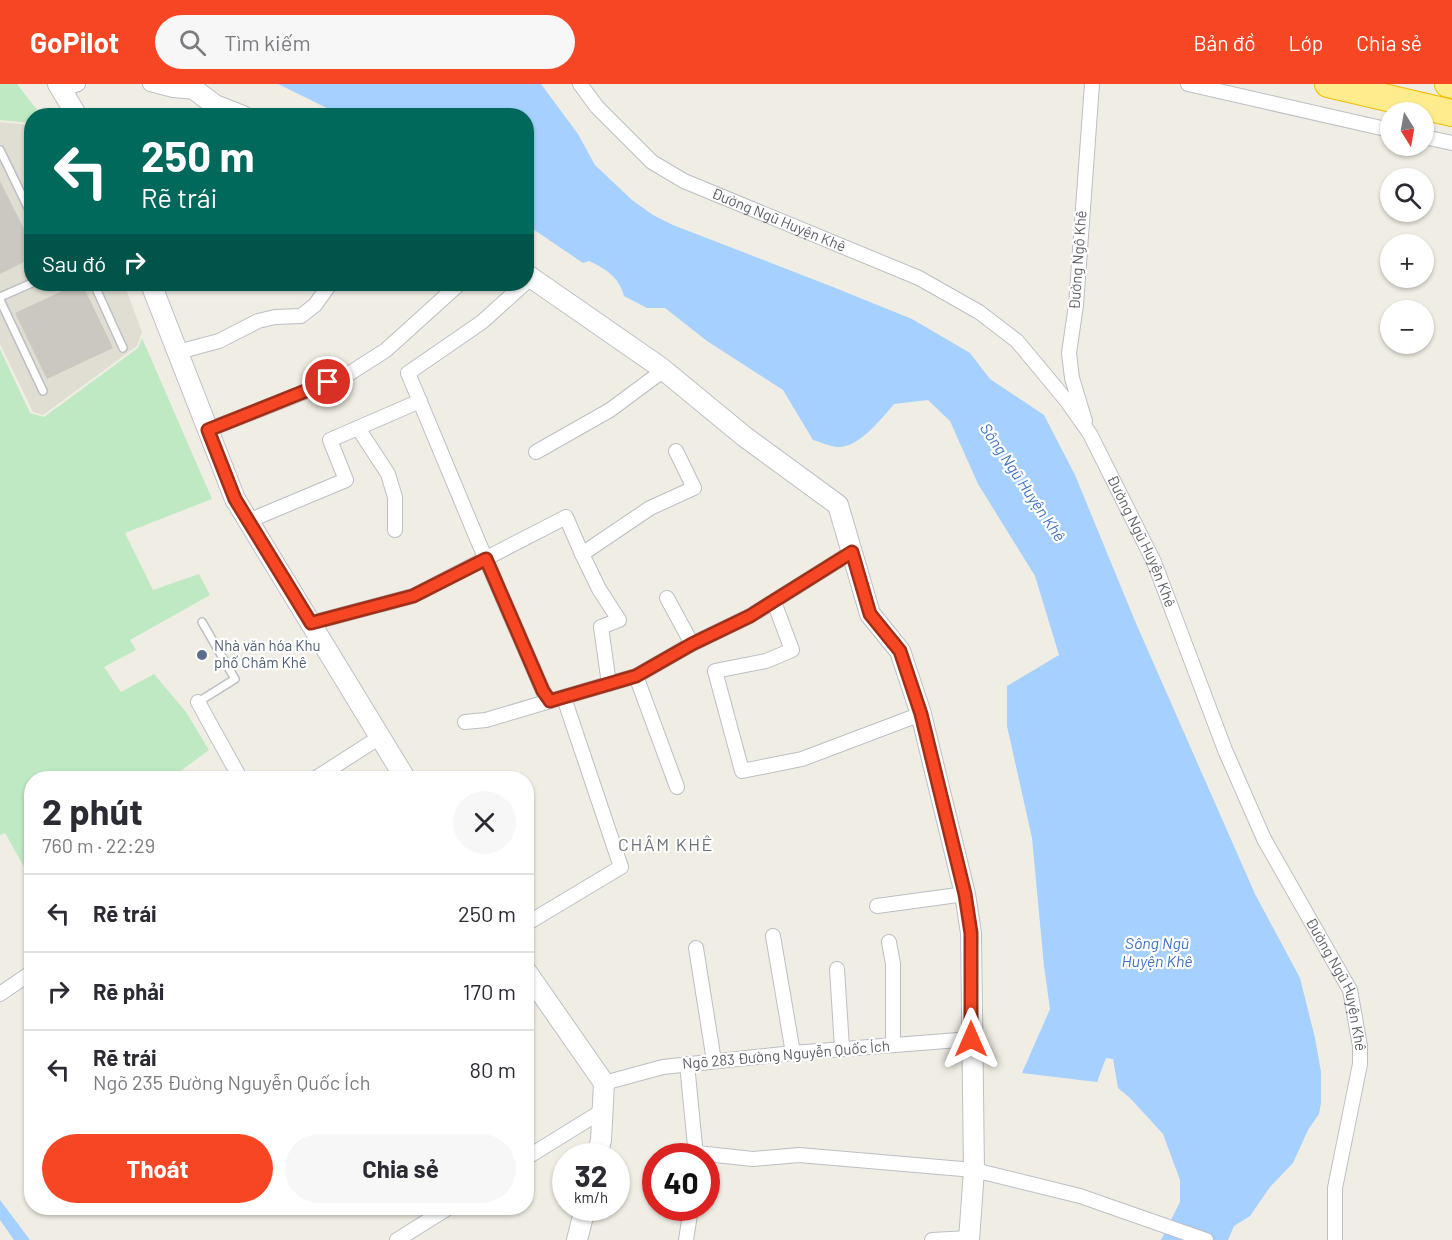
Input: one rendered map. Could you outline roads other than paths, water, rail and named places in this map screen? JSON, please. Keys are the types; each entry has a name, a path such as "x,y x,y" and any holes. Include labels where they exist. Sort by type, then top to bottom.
{"highway":[{"path":"1328,84 1452,113"}],"street":[{"path":"150,84 173,90 193,88 223,108"},
{"name":"Đường Ngũ Huyện Khê","path":"580,84 597,107 652,162 668,172 684,181 919,279 980,312 1017,341 1066,400 1090,434 1154,562 1225,750 1264,839 1350,990 1360,1046 1360,1064 1335,1188 1335,1240"},
{"name":"Đường Ngô Khê","path":"1090,434 1072,378 1069,353 1076,305 1092,84"},
{"path":"1188,84 1380,128"},
{"path":"66,86 74,108"},
{"path":"1434,139 1452,143"},
{"path":"534,284 664,370 745,437 838,505 870,614 900,651 921,714 965,894 971,933 974,1170 969,1239 932,1240"},
{"path":"154,291 235,499 401,771"},
{"path":"178,352 219,341 258,321 275,317 301,316 315,306 325,291"},
{"path":"208,430 347,375 386,350 451,291"},
{"path":"514,291 482,322 408,373 543,691 557,699 621,867 534,919"},
{"path":"536,452 610,410 664,370"},
{"path":"248,520 346,480 330,440 420,401"},
{"path":"358,428 388,474 395,496 395,530"},
{"path":"582,554 650,508 694,488 676,451"},
{"path":"311,623 413,596 566,517 599,589 619,620 601,627 609,684"},
{"path":"465,722 486,720 636,676 692,644 750,616 852,552"},
{"path":"667,598 692,644"},
{"path":"774,602 792,650 766,661 715,671 742,771 802,759 921,714"},
{"path":"636,676 677,787"},
{"path":"198,702 236,771"},
{"path":"327,771 380,736"},
{"path":"877,906 965,894"},
{"path":"773,936 794,1053"},
{"path":"889,942 893,964 893,1044"},
{"path":"696,948 714,1061"},
{"path":"837,969 842,1048"},
{"path":"0,994 24,978"},
{"path":"534,982 604,1083 600,1143"},
{"name":"Ngõ 283 Đường Nguyễn Quốc Ích","path":"604,1083 663,1067 687,1064 842,1048 971,1039"},
{"path":"687,1064 696,1143"},
{"path":"534,1153 602,1111"},
{"path":"720,1156 753,1158 799,1155 974,1170 1080,1196 1206,1240"},
{"path":"397,1240 437,1215"},
{"path":"578,1240 582,1221"},
{"path":"686,1240 689,1221"}],"lane":[{"path":"0,150 24,200"},
{"path":"24,287 0,299 43,391"},
{"path":"97,291 123,348"},
{"path":"198,702 235,679 202,622"}],"water":[{"name":"Sông Ngũ Huyện Khê","path":"278,84 541,84 578,134 595,165 632,200 653,215 673,225 912,319 970,353 990,379 1044,415 1075,475 1135,621 1255,894 1300,978 1315,1038 1321,1072 1319,1114 1308,1130 1293,1163 1270,1187 1250,1216 1234,1226 1228,1240 1161,1240 1180,1202 1180,1180 1163,1134 1118,1088 1113,1059 1106,1058 1097,1082 1022,1073 1050,1009 1032,838 1007,726 1007,686 1059,655 1035,576 978,484 950,421 928,400 894,404 869,432 853,443 837,447 813,440 783,390 707,341 665,308 647,308 624,296 619,284 606,271 589,261 583,263 534,230 534,108 327,108"},
{"path":"0,1200 30,1240 14,1240 0,1220"}],"place":[{"name":"Nhà văn hóa Khu phố Châm Khê","path":"202,655"}],"district":[{"name":"CHÂM KHÊ","path":"666,845"}]}
